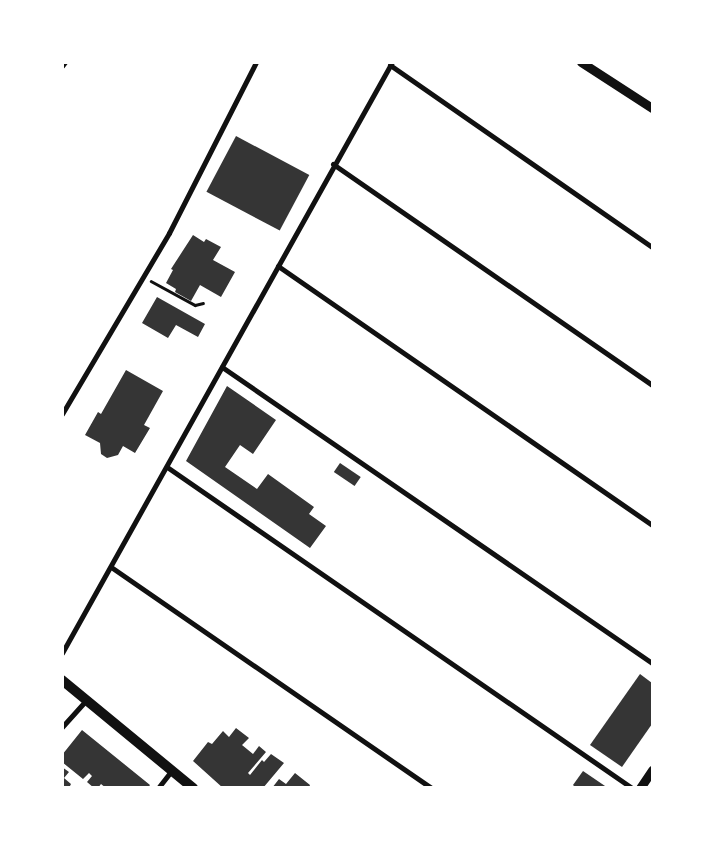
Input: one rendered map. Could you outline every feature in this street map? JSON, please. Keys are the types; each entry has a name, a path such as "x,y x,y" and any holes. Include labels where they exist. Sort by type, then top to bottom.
{"main road":[{"path":"62,680 193,788"}],"street":[{"path":"62,66 65,62"},
{"path":"62,414 169,233 256,62"},
{"path":"584,63 652,108"},
{"path":"62,652 167,467 333,164 391,64 652,247"},
{"path":"333,164 652,385"},
{"path":"278,266 652,524"},
{"path":"222,366 652,663"},
{"path":"167,467 632,788"},
{"path":"111,566 431,788"},
{"path":"62,727 86,700"},
{"path":"158,788 172,770"},
{"path":"640,788 652,770"}],"path":[{"path":"143,277 195,306 203,303"}],"building":[{"path":"236,136 309,175 280,231 206,192"},
{"path":"193,235 204,242 206,239 221,247 213,260 235,272 221,297 200,285 191,301 175,292 176,289 166,283 173,270 171,269"},
{"path":"157,297 205,324 198,337 176,325 168,338 142,323"},
{"path":"126,370 163,391 144,425 150,428 135,453 123,446 118,455 107,458 101,454 100,443 85,435 98,412 101,414"},
{"path":"227,386 276,420 253,454 240,445 225,467 257,489 268,474 314,507 309,514 326,526 310,548 186,461"},
{"path":"340,463 361,477 355,486 334,472"},
{"path":"640,674 652,683 652,724 622,767 590,745"},
{"path":"236,728 249,738 242,745 253,754 259,746 266,752 248,773 250,775 262,760 264,762 271,754 284,763 263,788 223,788 193,761 208,742 212,744 223,731 229,737"},
{"path":"82,730 150,785 148,788 106,788 101,784 98,788 94,788 87,782 92,776 89,773 83,779 62,762 62,755"},
{"path":"62,767 69,772 64,778 71,784 69,788 62,788"},
{"path":"583,771 608,788 576,788 573,785"},
{"path":"295,773 310,785 309,788 272,788 279,779 286,784"}]}
